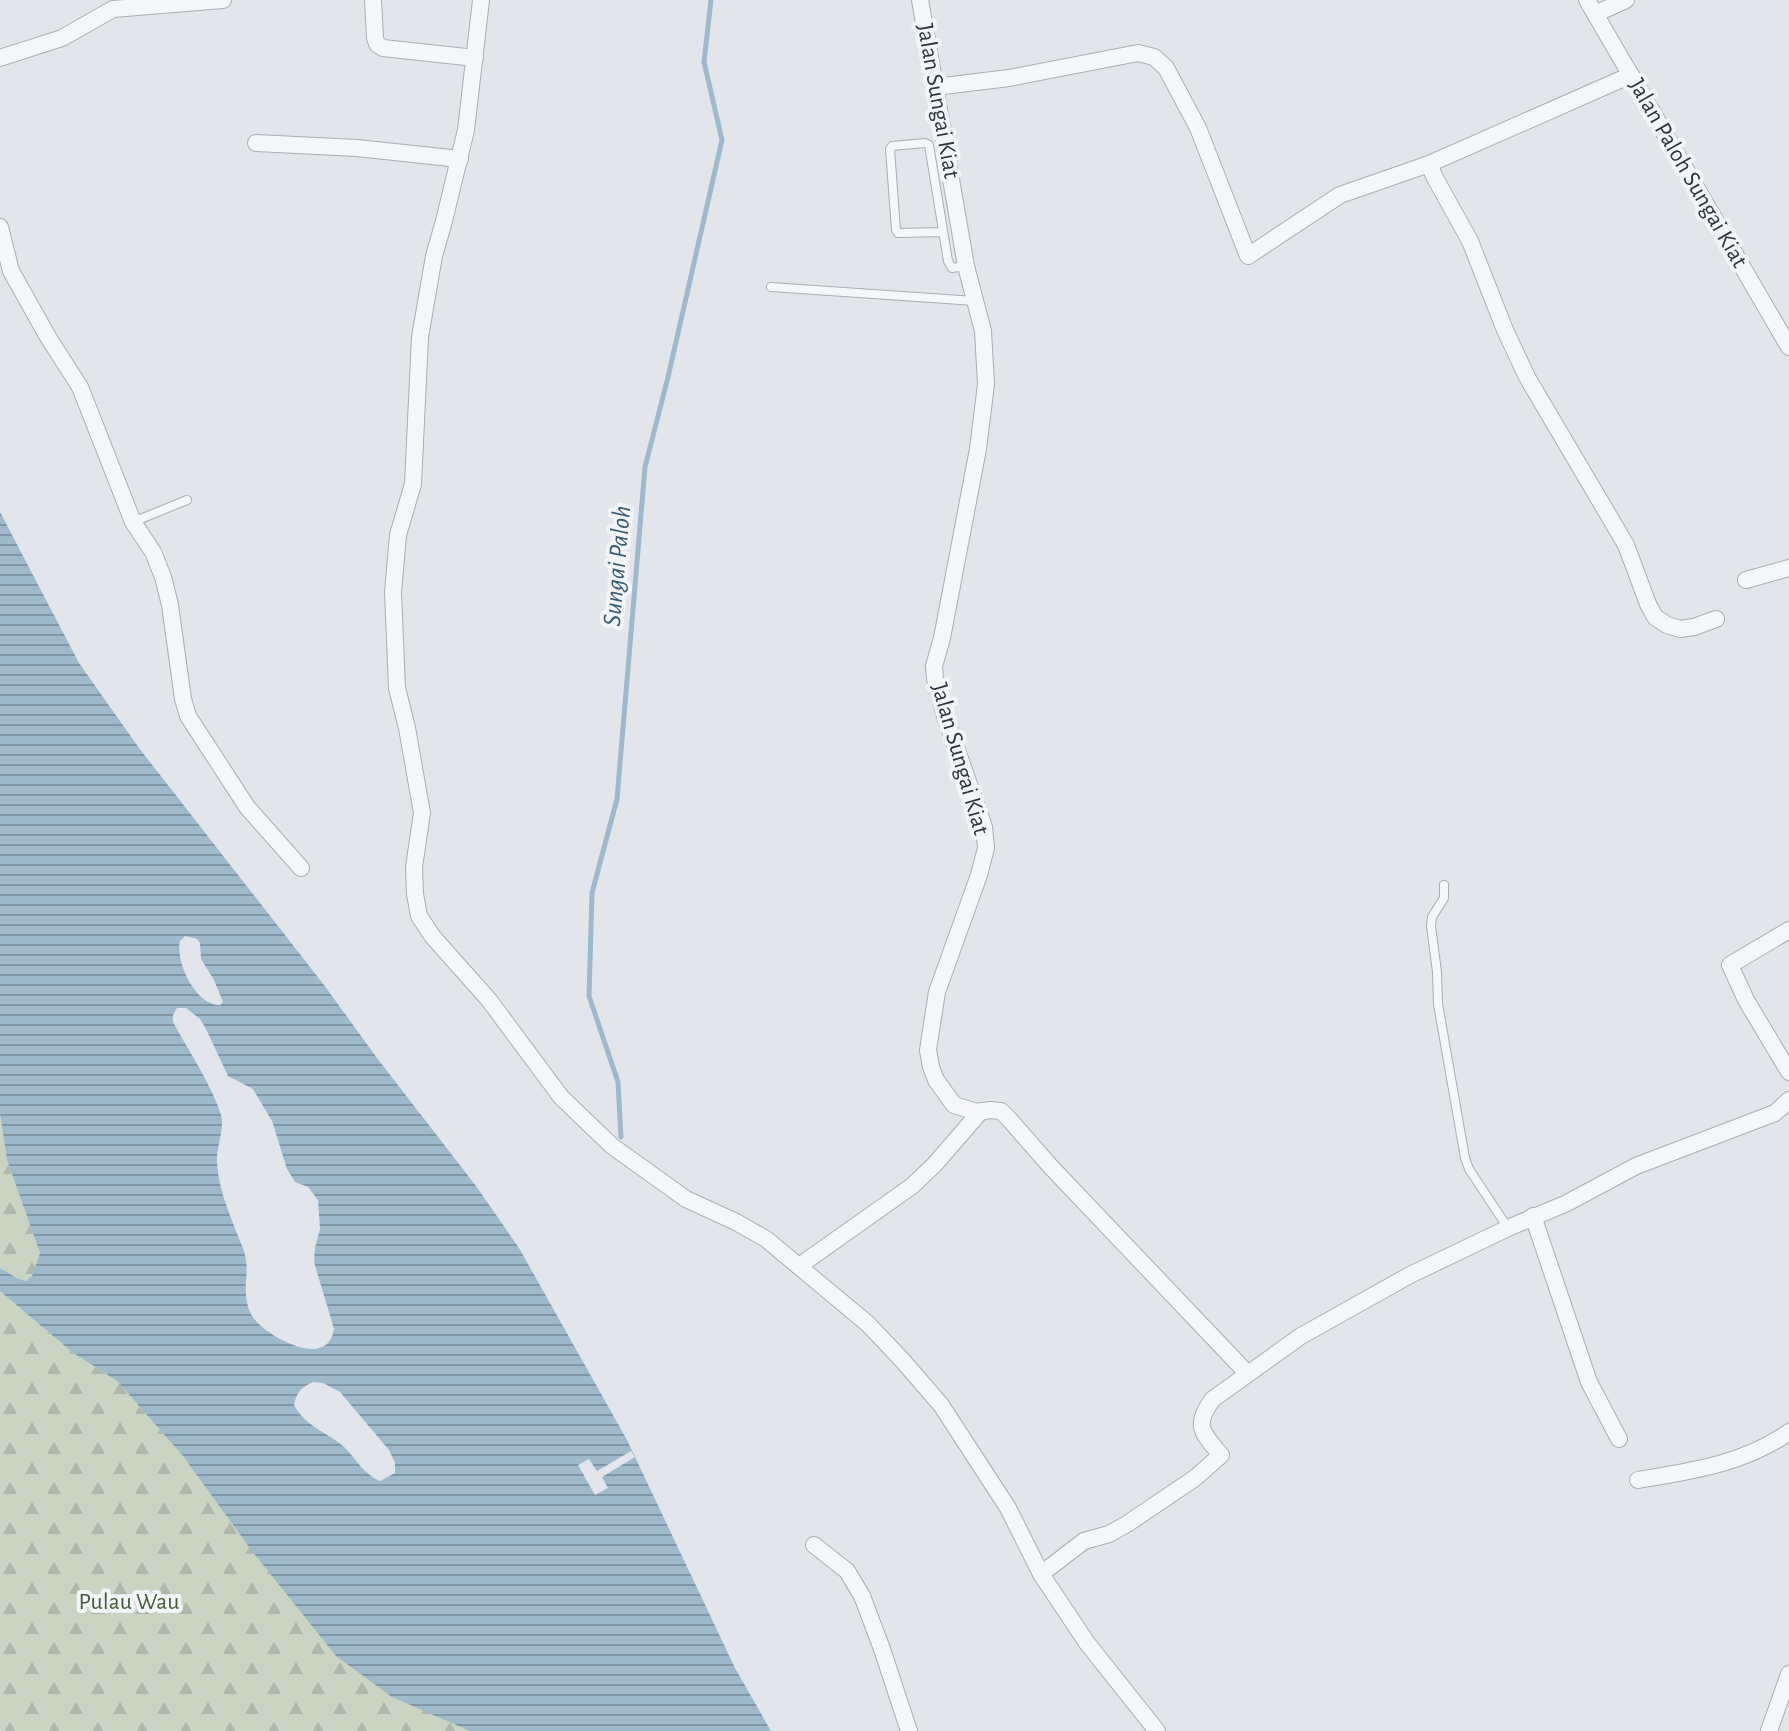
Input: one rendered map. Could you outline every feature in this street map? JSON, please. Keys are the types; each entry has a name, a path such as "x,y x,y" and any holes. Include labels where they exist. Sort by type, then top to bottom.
{"street":[{"path":"0,58 62,38 113,9 223,0"},
{"path":"373,0 375,38 383,48 475,58"},
{"path":"481,0 470,105 460,159 434,256 420,337 413,484 398,535 393,592 397,688 412,749 422,813 414,867 419,916 433,937 489,1000 561,1097 612,1146 686,1199 766,1239 868,1324 903,1361 941,1405 1008,1508 1041,1574 1087,1643 1157,1731"},
{"name":"Jalan Sungai Kiat","path":"920,0 966,266 983,331 986,384 978,449 934,666 945,716 984,827 986,848 937,992 928,1050 931,1067 936,1080 954,1105 966,1110 1001,1111 1247,1373"},
{"path":"1591,7 1626,0"},
{"name":"Jalan Paloh Sungai Kiat","path":"1591,7 1789,347"},
{"path":"935,87 1009,78 1138,53 1154,57 1166,68 1198,128 1248,256 1340,195 1429,164 1631,75"},
{"path":"256,143 357,148 460,159"},
{"path":"1429,164 1470,241 1527,377 1626,545 1655,617 1680,629 1716,619"},
{"path":"0,227 11,271 42,328 80,387 133,522 153,552 163,577 188,716 247,807 301,868"},
{"path":"1746,580 1789,568"},
{"path":"1789,930 1730,965 1746,1000 1789,1072"},
{"path":"1041,1574 1084,1541 1109,1534 1127,1524 1195,1478 1221,1455 1204,1436 1204,1410 1213,1399 1247,1373 1301,1336 1362,1301 1508,1228 1567,1203 1649,1160 1775,1113 1789,1100"},
{"path":"799,1266 912,1186 981,1111"},
{"path":"1533,1216 1589,1382 1619,1439"},
{"path":"1638,1480 1718,1465 1757,1451 1789,1432"},
{"path":"814,1545 847,1571 855,1582 882,1649 909,1731"},
{"path":"1769,1731 1789,1674"}],"lane":[{"path":"943,232 898,233 896,230 892,146 929,145 949,265 952,268 966,266"},
{"path":"771,287 975,301"},
{"path":"133,522 187,500"},
{"path":"1444,885 1444,898 1432,917 1431,926 1438,1004 1452,1091 1469,1169 1508,1228"}],"green space":[{"path":"0,1114 7,1160 40,1253 32,1276 26,1281 0,1268"},
{"name":"Pulau Wau","path":"0,1291 72,1352 117,1381 183,1456 436,1715 470,1731 0,1731"}],"water":[{"path":"0,512 79,663 139,748 324,985 519,1248 627,1440 735,1668 771,1731 470,1731 392,1697 336,1656 252,1551 183,1456 117,1381 72,1352 0,1291 0,1268 26,1281 32,1276 40,1253 7,1160 0,1114","holes":["185,936 200,943 201,959 214,980 223,1002 220,1005 203,998 189,981 179,950 180,941","177,1008 186,1008 200,1019 228,1076 253,1089 272,1121 287,1169 295,1182 308,1187 318,1200 320,1229 314,1262 334,1329 323,1347 306,1349 293,1345 263,1328 252,1316 247,1301 245,1255 218,1174 221,1115 206,1079 173,1022","323,1383 340,1392 389,1450 395,1463 395,1473 380,1481 374,1478 343,1446 304,1418 294,1405 300,1390 309,1384"]}],"pier":[{"path":"631,1451 635,1457 602,1477 608,1488 595,1495 578,1465 589,1459 597,1471"}],"waterway":[{"name":"Sungai Paloh","path":"621,1137 618,1082 589,996 592,893 617,799 645,467 722,140 704,62 711,0"}]}
